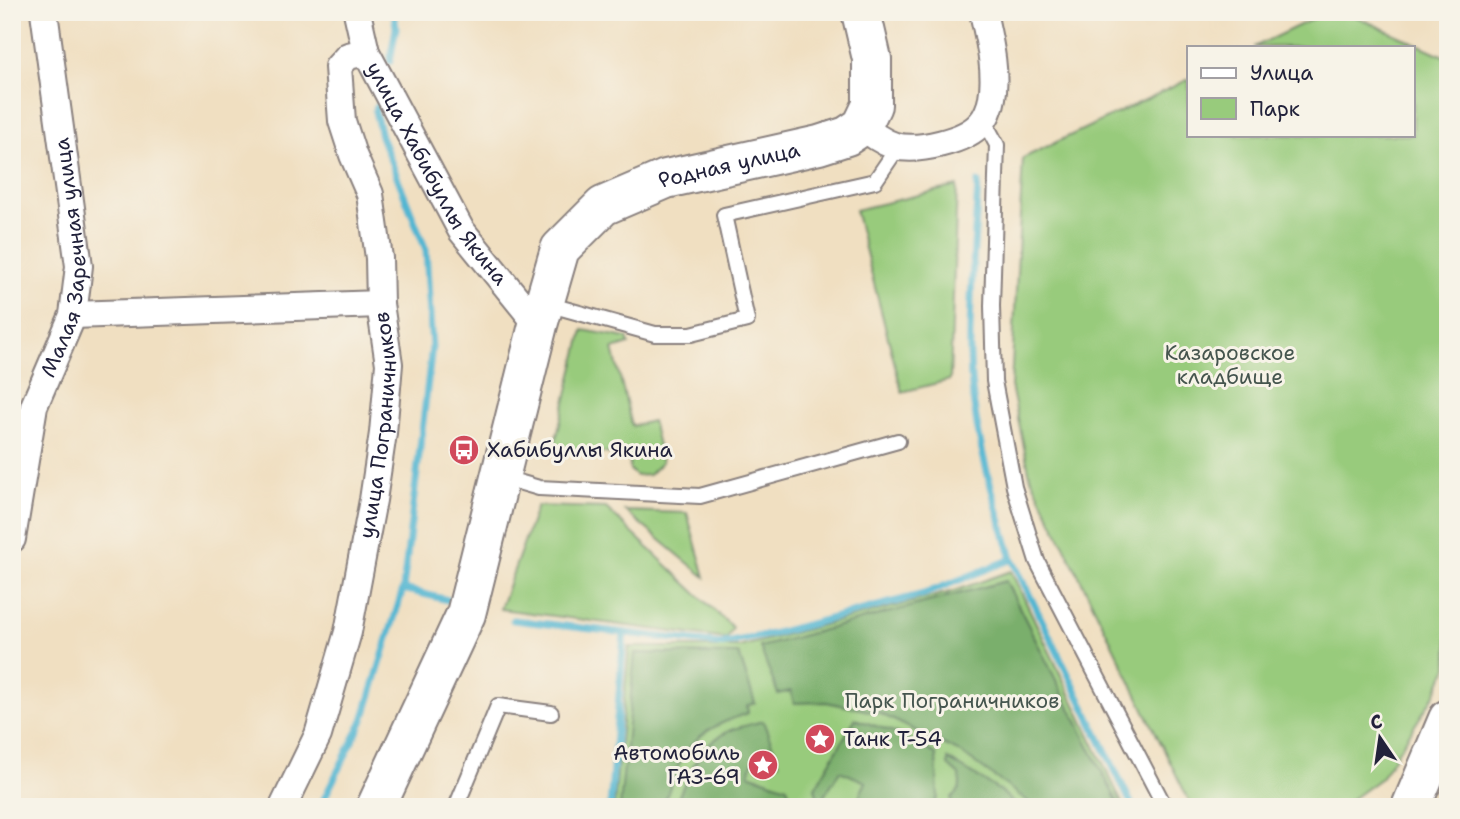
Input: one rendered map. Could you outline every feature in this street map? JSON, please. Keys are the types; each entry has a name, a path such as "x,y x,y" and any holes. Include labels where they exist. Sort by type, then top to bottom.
{"street":[{"name":"Малая Заречная улица","path":"12,539 34,406 73,315 79,266 44,12"},
{"name":"улица Хабибуллы Якина","path":"357,12 366,52 461,230 541,314"},
{"path":"861,12 872,59 872,105 862,127 898,147 922,148 958,138 976,129 984,121 992,99 993,60 983,12"},
{"name":"улица Пограничников","path":"283,807 318,735 351,619 383,433 389,364 380,304 379,258 370,194 352,155 342,121 338,67 348,56 366,52"},
{"name":"Родная улица","path":"541,314 560,249 603,206 666,178 819,145 847,136 862,127"},
{"path":"73,315 380,304"},
{"path":"376,807 466,614 541,314"},
{"path":"1411,807 1448,719"}],"lane":[{"path":"984,121 997,145 992,306 994,381 1014,487 1037,561 1165,807"},
{"path":"541,314 655,334 691,334 747,320 724,215 875,181 898,147"},
{"path":"500,477 539,488 700,495 898,441"},
{"path":"456,807 498,706 551,713"}],"green space":[{"name":"Казаровское кладбище","path":"1327,12 1346,12 1448,58 1448,667 1435,694 1381,778 1341,807 1192,807 1030,476 1011,386 1023,158 1187,80 1187,136 1414,136 1414,46 1256,46"},
{"path":"957,186 950,380 902,392 855,210"},
{"path":"583,330 627,338 629,344 613,349 632,426 652,421 662,462 649,475 636,476 630,470 629,456 554,447"},
{"path":"537,506 606,508 733,628 727,639 500,609"},
{"path":"625,511 687,513 705,577"},
{"name":"Парк Пограничников","path":"1011,571 1124,807 614,807 629,647 739,647 954,591"},
{"path":"1006,581 1120,807 1036,807 960,752 879,713 826,702 794,703 791,691 778,694 760,647"},
{"path":"635,653 739,654 755,703 747,706 748,713 712,728 690,746 676,771 663,807 620,807"},
{"path":"855,719 894,732 936,754 938,797 932,807 854,807 866,782 840,771 819,804 815,788"},
{"path":"763,721 779,762 755,756 749,774 787,787 795,807 675,807 695,762 710,744 731,730"},
{"path":"948,759 1002,792 1018,807 952,807 951,798 957,793 960,782 959,775 948,765"}],"waterway":[{"path":"390,61 396,28 394,12"},
{"path":"320,807 363,720 403,589 432,347 426,250 381,136 375,111 377,106"},
{"path":"978,183 970,312 971,381 978,433 1012,559"},
{"path":"513,620 720,644 772,634 924,594 1012,559 1133,807"},
{"path":"403,589 448,600"},
{"path":"610,807 624,633"}],"place":[{"name":"Хабибуллы Якина","path":"464,450"},
{"name":"Танк Т-54","path":"820,739"},
{"name":"Автомобиль ГАЗ-69","path":"763,765"}]}
